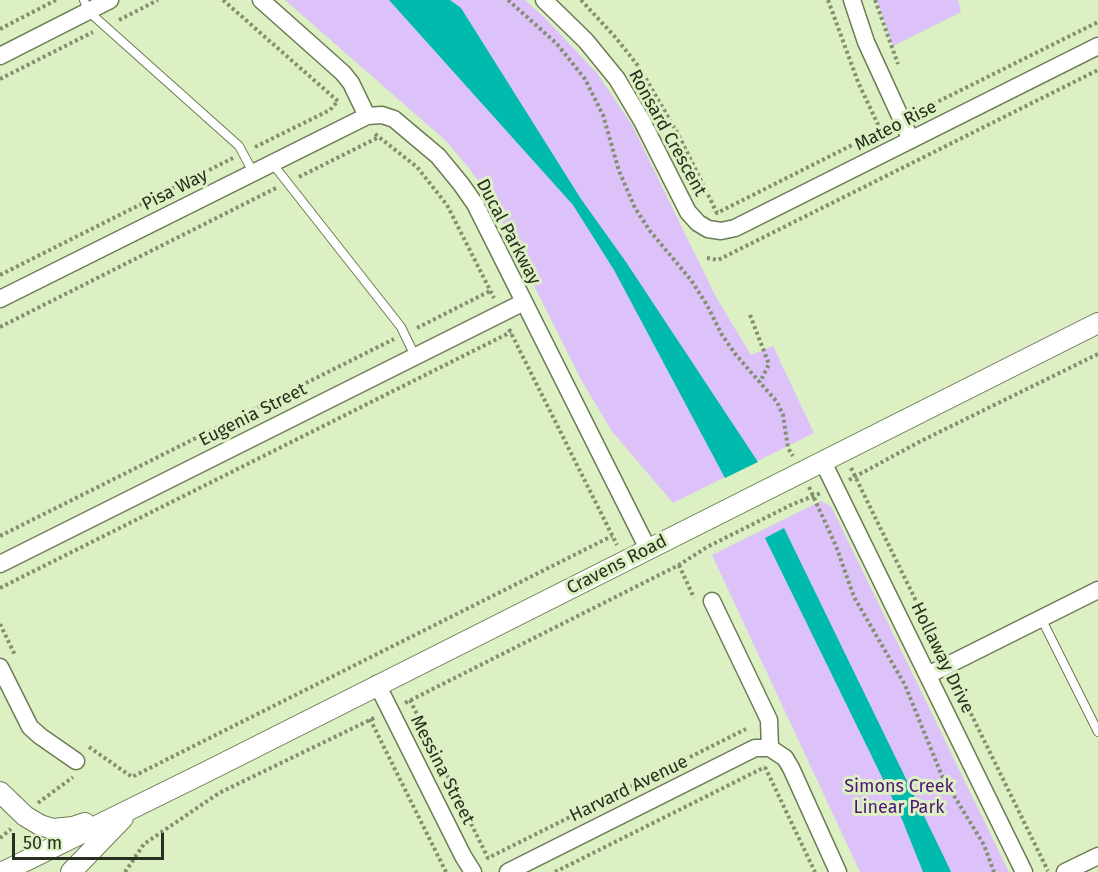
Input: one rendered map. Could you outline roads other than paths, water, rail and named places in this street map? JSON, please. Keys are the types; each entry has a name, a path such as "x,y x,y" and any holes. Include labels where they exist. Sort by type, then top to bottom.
{"street":[{"path":"0,56 86,6 110,0"},
{"path":"261,0 343,73 351,83 363,117"},
{"name":"Ronsard Crescent","path":"544,0 586,41 616,79 642,121 688,212 698,224 708,229"},
{"path":"852,0 866,42 911,140"},
{"name":"Mateo Rise","path":"708,229 721,231 735,228 1098,46"},
{"name":"Ducal Parkway","path":"363,117 381,115 394,119 438,156 475,204 648,549"},
{"name":"Pisa Way","path":"0,299 363,117"},
{"name":"Eugenia Street","path":"0,564 524,302"},
{"name":"Cravens Road","path":"3,872 1098,322"},
{"name":"Hollaway Drive","path":"823,462 1024,872"},
{"path":"928,675 1098,590"},
{"path":"712,601 770,720 770,748 785,759 791,768 838,872"},
{"path":"0,668 30,727 77,765"},
{"name":"Messina Street","path":"377,684 473,872"},
{"name":"Harvard Avenue","path":"508,872 755,748 770,748"},
{"name":"Cravens Road","path":"0,792 25,816 40,825 53,829 73,827 135,806"},
{"name":"Cravens Road","path":"71,872 135,806"},
{"path":"1065,872 1098,856"}],"lane":[{"path":"86,6 105,27 239,146 253,172"},
{"path":"271,163 405,334 415,356"},
{"path":"1041,618 1098,732"}],"water":[{"path":"389,0 450,0 461,8 581,199 626,262 758,462 725,478 614,270 573,205"},
{"path":"784,528 951,872 923,872 899,812 765,538"}],"park label":[{"name":"Simons Creek Linear Park","path":"899,797"}]}
